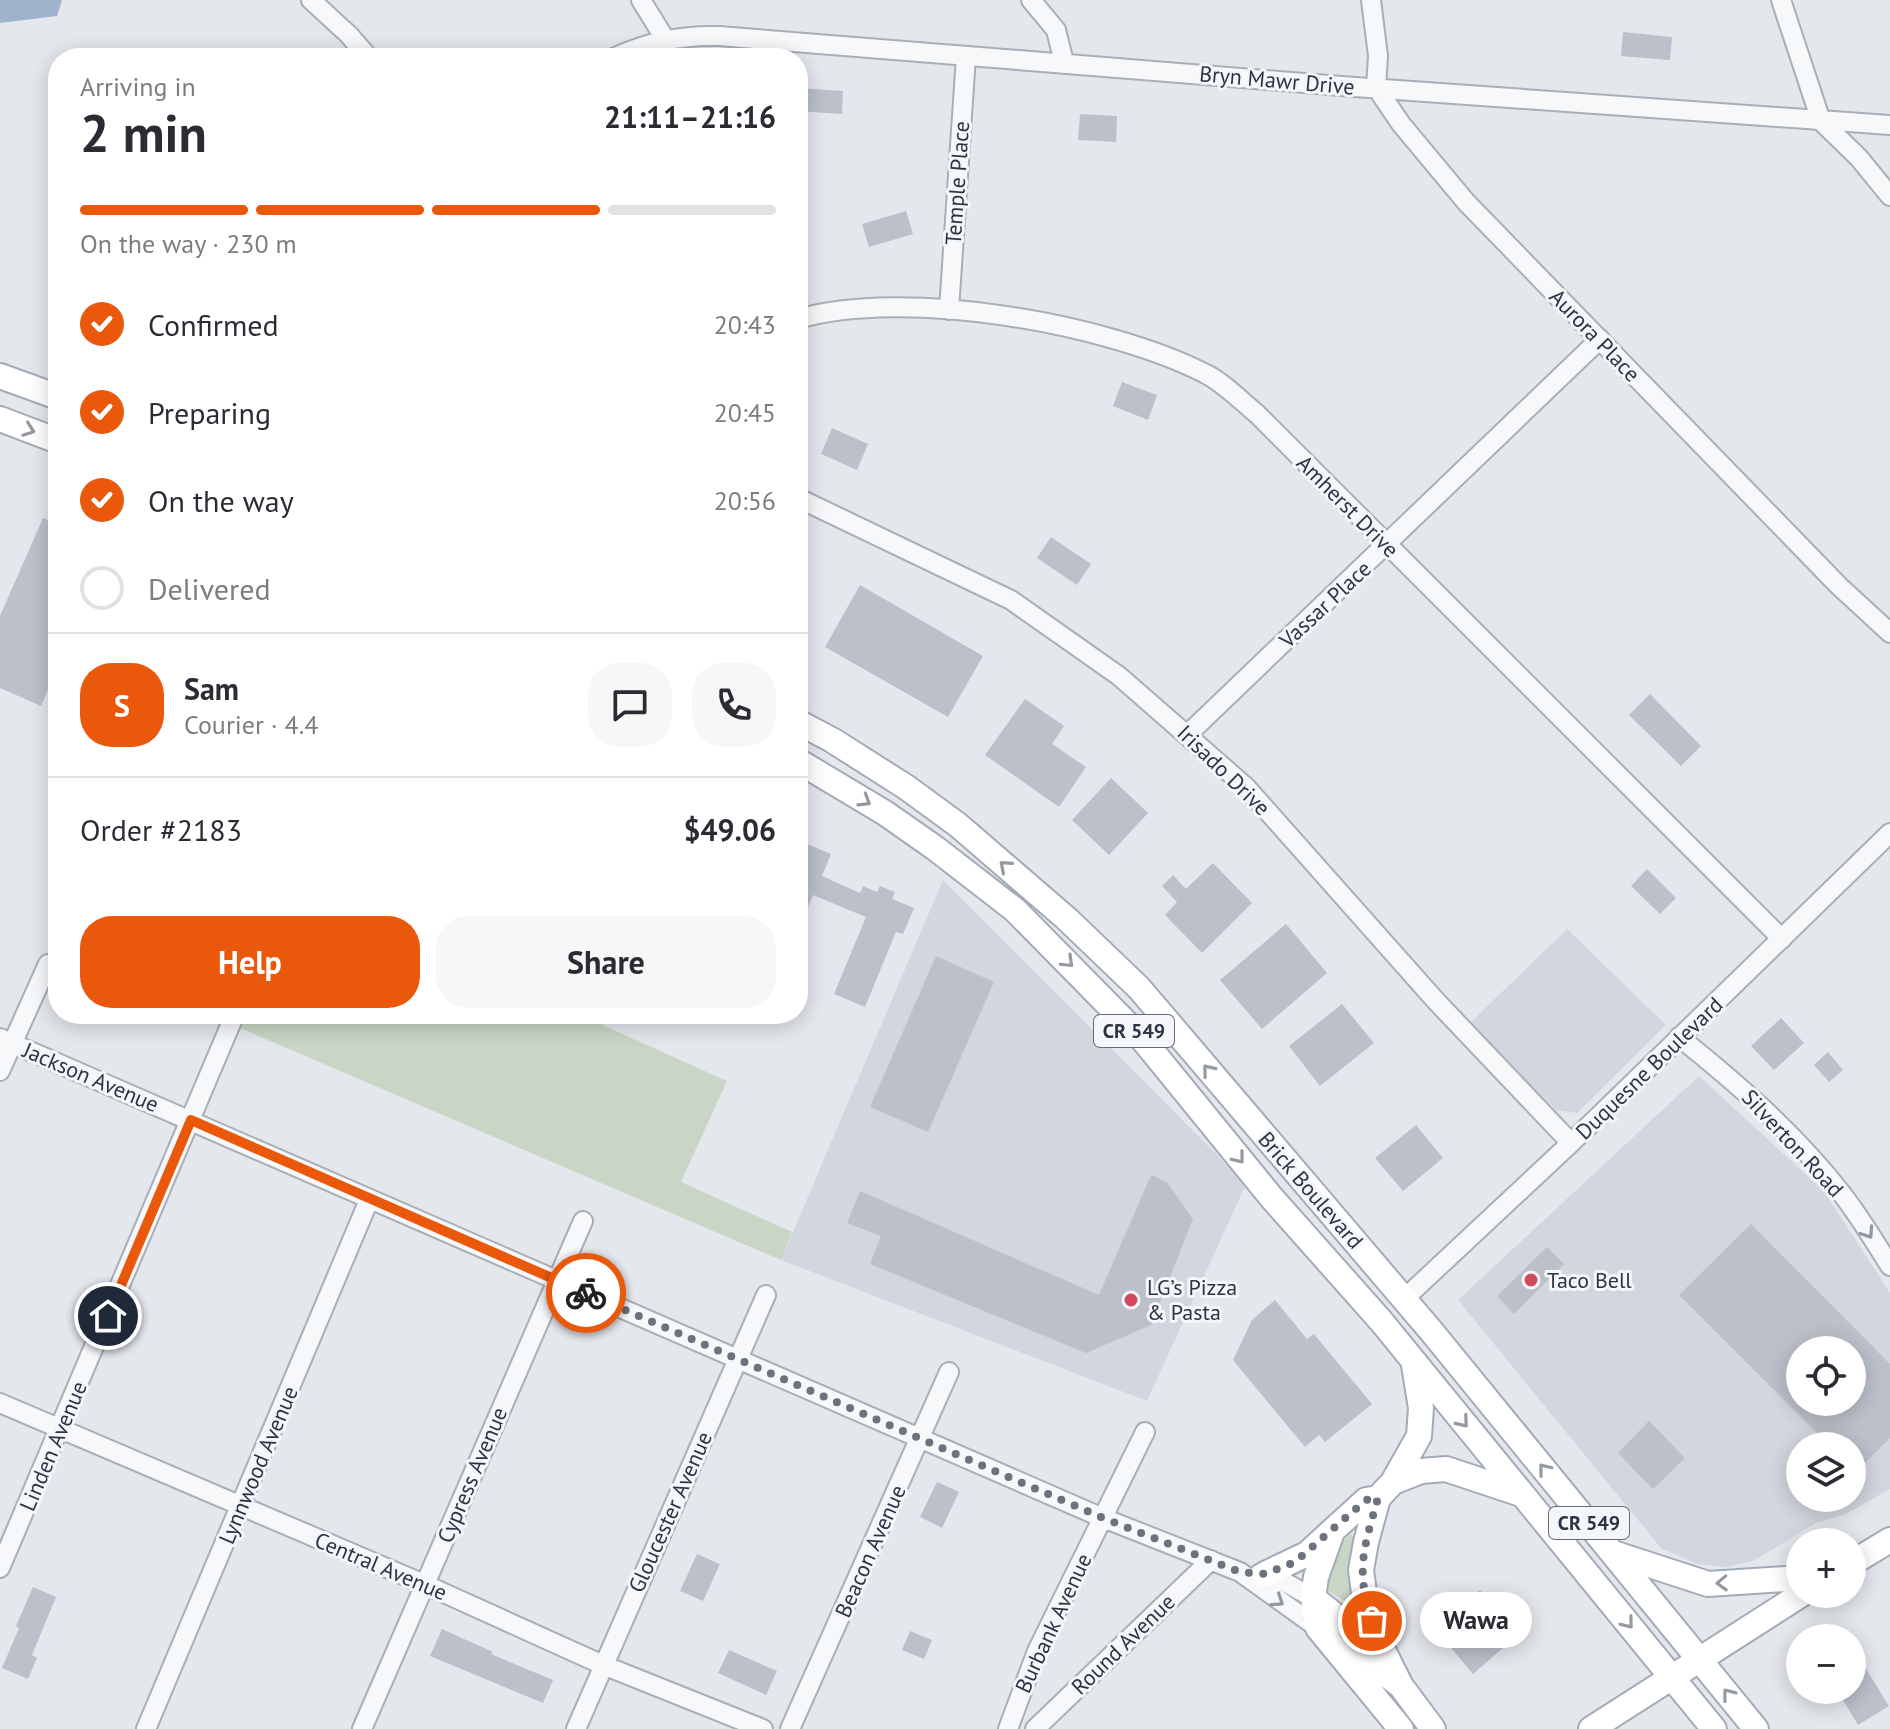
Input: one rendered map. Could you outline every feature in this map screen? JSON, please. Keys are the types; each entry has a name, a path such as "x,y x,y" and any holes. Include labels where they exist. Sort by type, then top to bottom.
{"main road":[{"path":"0,376 48,393"},
{"path":"0,419 48,437"},
{"name":"Brick Boulevard","path":"808,727 906,787 958,825 1076,928 1139,988 1404,1299 1756,1729"},
{"name":"Brick Boulevard","path":"808,767 885,813 1015,910 1144,1041 1271,1197 1381,1321 1714,1729"},
{"path":"1401,1686 1380,1644 1365,1600 1361,1570 1362,1556 1386,1490 1419,1436 1422,1422 1413,1362"},
{"path":"1265,1574 1295,1562 1366,1500 1421,1471 1446,1469 1524,1495"},
{"path":"1318,1628 1313,1598 1316,1577 1332,1532"},
{"path":"1866,1555 1890,1540"},
{"path":"1613,1553 1708,1584 1786,1579"},
{"name":"Jackson Avenue","path":"1313,1598 1347,1625 1384,1673 1401,1686 1433,1729"},
{"path":"1591,1729 1786,1604"},
{"name":"Jackson Avenue","path":"1318,1628 1401,1729"}],"street":[{"path":"311,0 360,48"},
{"path":"641,0 665,39"},
{"path":"1031,0 1056,30 1064,62"},
{"path":"1371,0 1378,56 1376,87"},
{"path":"1781,0 1821,121 1859,158 1890,196"},
{"name":"Bryn Mawr Drive","path":"636,48 665,39 693,35 719,36 1890,125"},
{"name":"Temple Place","path":"949,310 966,56"},
{"name":"Aurora Place","path":"1376,87 1401,124 1466,202 1839,586 1890,633"},
{"name":"Amherst Drive","path":"808,316 821,312 885,307 949,310 1060,325 1167,355 1208,375 1257,414 1782,939"},
{"name":"Vassar Place","path":"1188,734 1600,339"},
{"name":"Irisado Drive","path":"808,503 1011,600 1119,676 1246,787 1444,1010 1571,1143"},
{"name":"Duquesne Boulevard","path":"1404,1299 1571,1143 1890,833"},
{"path":"0,1071 6,1041 48,964"},
{"name":"Linden Avenue","path":"0,1568 231,1024"},
{"name":"Silverton Road","path":"1679,1037 1742,1087 1797,1143 1843,1195 1890,1266"},
{"name":"Jackson Avenue","path":"6,1041 1103,1518 1240,1572 1318,1628"},
{"name":"Lynnwood Avenue","path":"146,1729 369,1200"},
{"name":"Cypress Avenue","path":"362,1729 583,1221"},
{"name":"Gloucester Avenue","path":"576,1729 766,1295"},
{"name":"Beacon Avenue","path":"790,1729 949,1372"},
{"name":"Central Avenue","path":"0,1403 424,1584 603,1665 763,1729"},
{"name":"Burbank Avenue","path":"1008,1729 1037,1651 1145,1432"},
{"name":"Round Avenue","path":"1035,1729 1211,1560"},
{"name":"Jackson Avenue","path":"1240,1572 1265,1574 1313,1598"}],"shaded area":[{"path":"943,880 1246,1184 1147,1401 781,1260"},
{"path":"1567,929 1666,1025 1577,1113 1556,1110 1470,1023"},
{"path":"1699,1076 1823,1190 1890,1293 1890,1489 1866,1503 1866,1432 1786,1432 1786,1512 1850,1512 1808,1528 1786,1528 1786,1541 1753,1561 1726,1567 1697,1564 1661,1548 1458,1300"}],"green space":[{"path":"242,1024 600,1024 727,1081 681,1182 792,1232 781,1260 240,1028"},
{"path":"1350,1534 1354,1537 1350,1563 1352,1599 1348,1603 1326,1590 1325,1583 1332,1560"}],"water":[{"path":"0,0 62,0 57,16 0,23"}],"building":[{"path":"1623,32 1672,37 1670,60 1621,56"},
{"path":"808,89 843,91 842,114 808,112"},
{"path":"1080,114 1117,116 1116,142 1078,140"},
{"path":"906,211 913,234 869,247 862,224"},
{"path":"1122,382 1157,395 1148,420 1113,406"},
{"path":"832,428 868,444 857,470 821,454"},
{"path":"43,518 48,520 48,690 41,706 0,688 0,616"},
{"path":"1051,537 1091,564 1077,585 1037,558"},
{"path":"860,585 983,656 948,717 825,647"},
{"path":"1650,694 1701,746 1681,766 1629,715"},
{"path":"1025,699 1064,726 1052,744 1086,767 1059,807 985,755"},
{"path":"1111,778 1148,813 1109,855 1072,820"},
{"path":"808,844 831,854 822,876 860,893 863,886 877,892 880,886 895,892 892,899 914,908 903,934 896,932 865,1007 834,994 866,917 813,895 808,907"},
{"path":"1213,863 1252,903 1202,953 1165,915 1177,902 1162,886 1173,875 1186,889"},
{"path":"1647,869 1676,898 1660,914 1631,886"},
{"path":"1286,924 1327,973 1262,1029 1220,980"},
{"path":"936,956 994,982 928,1132 870,1107"},
{"path":"1342,1004 1374,1043 1320,1086 1289,1046"},
{"path":"1781,1018 1804,1043 1774,1070 1751,1046"},
{"path":"1828,1052 1843,1070 1829,1082 1814,1065"},
{"path":"1416,1125 1443,1158 1403,1191 1375,1158"},
{"path":"1151,1175 1167,1182 1193,1219 1151,1325 1086,1353 870,1264 881,1236 847,1223 860,1191 1099,1295"},
{"path":"1751,1224 1862,1336 1786,1336 1786,1402 1679,1295"},
{"name":"Taco Bell","path":"1547,1247 1564,1264 1514,1314 1497,1296"},
{"path":"1275,1300 1307,1339 1314,1334 1372,1404 1325,1442 1319,1435 1305,1447 1233,1360 1252,1320"},
{"path":"1866,1340 1890,1364 1890,1438 1866,1462 1866,1432 1816,1432 1800,1416 1866,1416"},
{"path":"1649,1421 1685,1458 1653,1489 1618,1453"},
{"path":"937,1482 959,1492 942,1528 920,1517"},
{"path":"697,1554 720,1564 703,1601 680,1591"},
{"path":"33,1587 56,1597 32,1655 37,1658 28,1679 2,1668"},
{"path":"1480,1590 1518,1635 1473,1674 1435,1629"},
{"path":"442,1629 553,1680 543,1703 430,1656"},
{"path":"910,1631 932,1640 924,1659 902,1650"},
{"path":"729,1650 777,1671 766,1695 718,1673"},
{"path":"1866,1669 1889,1706 1858,1725 1845,1704 1866,1704"}],"way so far":[{"path":"586,1293 1103,1518 1240,1572 1265,1574 1295,1562 1366,1500 1378,1498 1361,1570 1365,1600 1372,1621"}],"place":[{"name":"Taco Bell","path":"1531,1280"},
{"name":"LG’s Pizza & Pasta","path":"1131,1300"},
{"name":"Wawa","path":"1372,1621"}],"route":[{"path":"108,1316 191,1120 586,1293"}]}
